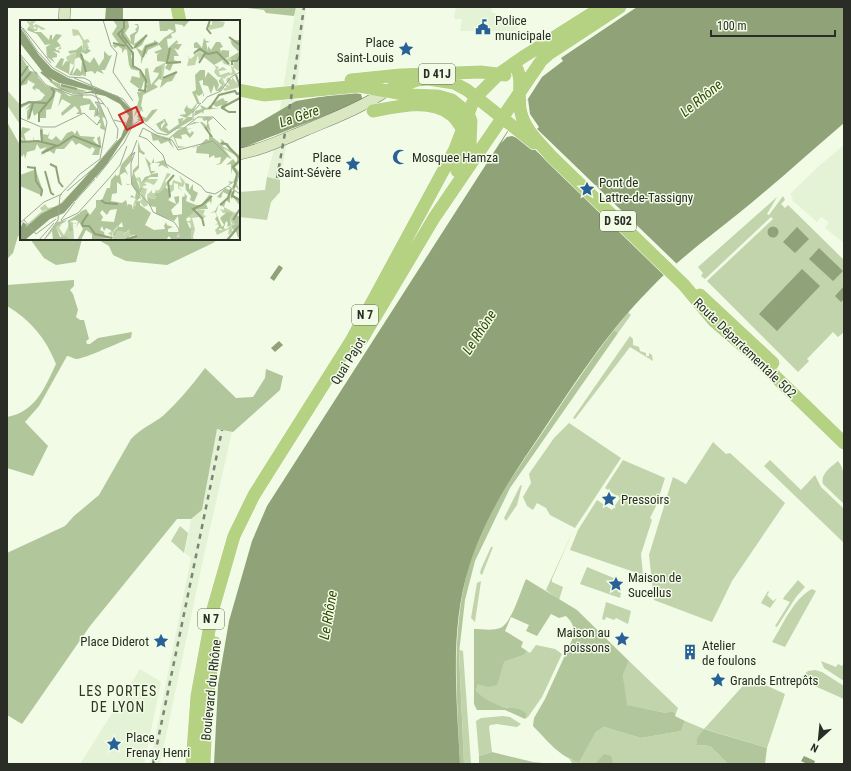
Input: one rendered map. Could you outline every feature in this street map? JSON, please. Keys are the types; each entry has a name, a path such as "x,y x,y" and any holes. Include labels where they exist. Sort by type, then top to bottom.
{"main road":[{"path":"64,20 65,7"},
{"path":"177,7 180,20"},
{"name":"N 7","path":"476,97 500,74 514,64 602,7"},
{"name":"N 7","path":"506,120 545,57 620,7"},
{"path":"514,64 519,71 519,100"},
{"path":"500,74 512,77 516,82 519,100"},
{"name":"D 41J","path":"309,90 339,80 400,75 500,74"},
{"path":"373,111 386,91 400,75"},
{"path":"363,79 386,91 403,106"},
{"name":"D 41J","path":"240,90 264,95 360,86 386,91 410,81 428,79 454,83 476,97"},
{"path":"240,154 282,140 338,117 365,105 386,91 409,95 438,96 452,100 468,113 472,132 470,146 434,218"},
{"path":"476,97 506,120"},
{"name":"Quai Pajot","path":"254,495 351,341 455,149 468,113 476,97"},
{"name":"D 502","path":"519,100 522,118 532,134 551,156 684,285"},
{"path":"338,117 403,106 429,105 440,108 450,114 462,128"},
{"name":"D 502","path":"506,120 551,156"},
{"name":"Quai Pajot","path":"247,525 262,497 355,350 434,218 506,120"},
{"name":"Route Départementale 502","path":"684,285 700,295 756,345 844,433"},
{"name":"Route Départementale 502","path":"684,285 714,321 749,351 844,444"},
{"name":"Boulevard du Rhône","path":"192,764 197,696 213,609 234,536 254,495"},
{"name":"Boulevard du Rhône","path":"204,764 207,697 215,643 231,574 247,525"}],"shaded area":[{"path":"239,7 296,7 294,16 266,13 264,10"},
{"path":"296,7 306,7 297,86 280,180 267,177 273,154"},
{"path":"456,7 492,7 491,12 508,18 507,20 519,25 517,31 460,31 462,19 454,19"},
{"path":"7,90 20,105 20,124 7,105"},
{"path":"7,122 20,145 20,237 18,236 13,253 7,259"},
{"path":"844,145 844,243 825,228 829,222 821,217 817,222 792,200 793,198 790,194"},
{"path":"267,177 280,180 280,192 271,202 267,220 240,217 240,192 265,190"},
{"path":"783,196 785,200 781,204 785,208 788,205 844,260 844,332 838,337 833,332 807,359 809,361 798,372 707,281 773,219 771,217 705,279 701,276 703,273 698,267 777,197 767,214 769,215"},
{"path":"31,240 82,240 76,262 56,265 44,258"},
{"path":"99,240 217,240 167,265 126,261 113,255 109,246"},
{"path":"74,280 74,286 70,290 73,294 78,310 76,317 80,320 84,320 89,339 86,341 87,344 90,344 98,338 132,332 131,338 80,359 67,356 39,406 25,422 48,446 33,476 7,468 7,417 25,410 32,404 43,390 56,364 48,346 37,331 16,311 7,306 7,285"},
{"path":"628,312 631,315 618,333 614,330"},
{"path":"614,330 618,333 510,488 475,561 465,600 459,653 464,764 460,764 456,666 457,641 463,593 474,550 500,496 578,379"},
{"path":"630,336 633,339 633,345 639,347 640,351 646,353 646,356 649,356 649,353 652,355 653,361 630,347 575,419 573,418"},
{"path":"205,368 236,398 253,397 265,378 266,369 283,376 280,390 233,432 217,429 202,510 191,519 177,519 90,626 22,724 7,715 7,553 65,526 74,516 99,495 131,439 164,415 186,392"},
{"path":"569,423 621,458 575,528 550,515 546,508 537,503 533,510 527,506 523,497 531,483 529,474 554,438"},
{"path":"217,429 232,432 205,550 160,764 150,764 191,558 185,553 191,519 202,510"},
{"path":"713,442 726,454 730,453 785,503 732,581 712,622 654,600 649,555 673,477 686,484"},
{"path":"623,460 665,478 656,506 650,518 652,520 641,554 643,575 570,550 578,530 597,500 612,510 620,498 605,488"},
{"path":"770,460 801,490 815,475 821,487 844,509 844,543 764,466"},
{"path":"838,461 843,470 844,476 844,504 823,484 822,480 829,468"},
{"path":"522,485 517,505 506,521 504,518 520,486"},
{"path":"180,526 188,533 184,553 171,541"},
{"path":"573,531 552,579 552,582 563,587 559,600 546,590"},
{"path":"491,547 493,547 482,575 480,573 481,569"},
{"path":"587,567 621,581 618,586 618,592 621,593 620,598 580,584"},
{"path":"526,579 577,610 629,661 623,675 627,705 666,713 670,711 676,713 675,716 685,721 681,731 641,738 604,727 596,732 579,762 572,760 559,752 533,726 534,718 545,699 572,640 574,630 571,622 566,616 559,618 551,614 537,636 526,631 529,625 511,617 505,631 523,642 521,647 527,651 524,655 504,662 497,685 488,687 478,684 476,691 495,704 521,710 527,715 525,719 505,710 477,710 474,704 474,629 487,630 500,628 504,625 512,614"},
{"path":"798,580 805,587 796,597 777,627 775,626 790,602 783,599"},
{"path":"481,581 475,622 471,618 477,583"},
{"path":"812,589 816,591 785,647 772,642 799,599"},
{"path":"768,591 769,592 767,595 773,601 777,598 770,608 761,603"},
{"path":"606,602 631,611 628,624 616,618 614,620 606,617 605,620 602,619"},
{"path":"536,645 555,649 562,654 542,697 528,717 525,719 527,715 517,709 494,704 476,691 478,684 504,662 524,655 527,651 530,653"},
{"path":"459,650 463,651 471,764 464,764"},
{"path":"629,661 678,708 676,713 670,711 666,713 626,705 623,675"},
{"path":"821,661 836,667 838,664 842,666 844,663 844,681 824,668"},
{"path":"140,669 161,682 144,764 80,764"},
{"path":"815,670 822,672 844,686 844,699 799,679 808,671"},
{"path":"750,678 785,694 767,748 705,729 697,738 697,745 710,746 728,764 573,764 569,759 579,761 596,732 604,727 641,738 681,731 685,721 704,729"},
{"path":"503,716 510,717 521,724 517,727 497,724 490,725 492,752 479,756 476,721 481,718"},
{"path":"704,729 767,748 765,764 728,764 710,746 697,745 697,738"},
{"path":"492,752 533,762 552,764 479,764 479,756"},
{"path":"604,754 611,756 613,764 595,764"}],"water":[{"path":"106,7 123,7 123,20 105,20"},
{"name":"Le Rhône","path":"637,7 844,7 844,123 779,180 681,259 659,279 634,306 605,340 579,377 520,464 500,497 475,549 463,591 459,615 456,690 460,764 214,764 218,685 229,621 252,541 267,506 542,77 563,61 561,58"},
{"name":"La Gère","path":"350,92 361,94 363,101 240,149 240,128 253,126 296,101"},
{"path":"773,226 777,228 779,232 777,236 773,238 769,236 767,232 769,228"},
{"path":"797,227 809,239 795,253 783,242"},
{"path":"819,248 843,271 833,281 809,259"},
{"path":"279,265 283,268 274,281 270,278"},
{"path":"802,269 820,286 777,331 759,314"},
{"path":"844,286 844,299 841,302 835,296"},
{"path":"279,341 283,345 275,352 271,348"},
{"path":"804,756 815,761 814,764 807,764 801,761"}],"pier":[{"name":"Pont de Lattre-de-Tassigny","path":"528,99 530,114 539,127 537,129 678,265 666,275 526,141 512,136 507,137 501,143"}],"railway":[{"path":"277,178 291,99 304,7"},
{"path":"153,764 222,430"}],"place":[{"name":"Police municipale","path":"483,27"},
{"name":"Place Saint-Louis","path":"406,49"},
{"name":"Mosquee Hamza","path":"400,157"},
{"name":"Place Saint-Sévère","path":"353,164"},
{"name":"Pont de Lattre-de-Tassigny","path":"587,189"},
{"name":"Pressoirs","path":"609,499"},
{"name":"Maison de Sucellus","path":"616,584"},
{"name":"Maison au poissons","path":"622,639"},
{"name":"Place Diderot","path":"161,641"},
{"name":"Atelier de foulons","path":"690,652"},
{"name":"Grands Entrepôts","path":"718,680"},
{"name":"Place Frenay Henri","path":"114,744"}],"district":[{"name":"LES PORTES DE LYON","path":"118,700"}]}
